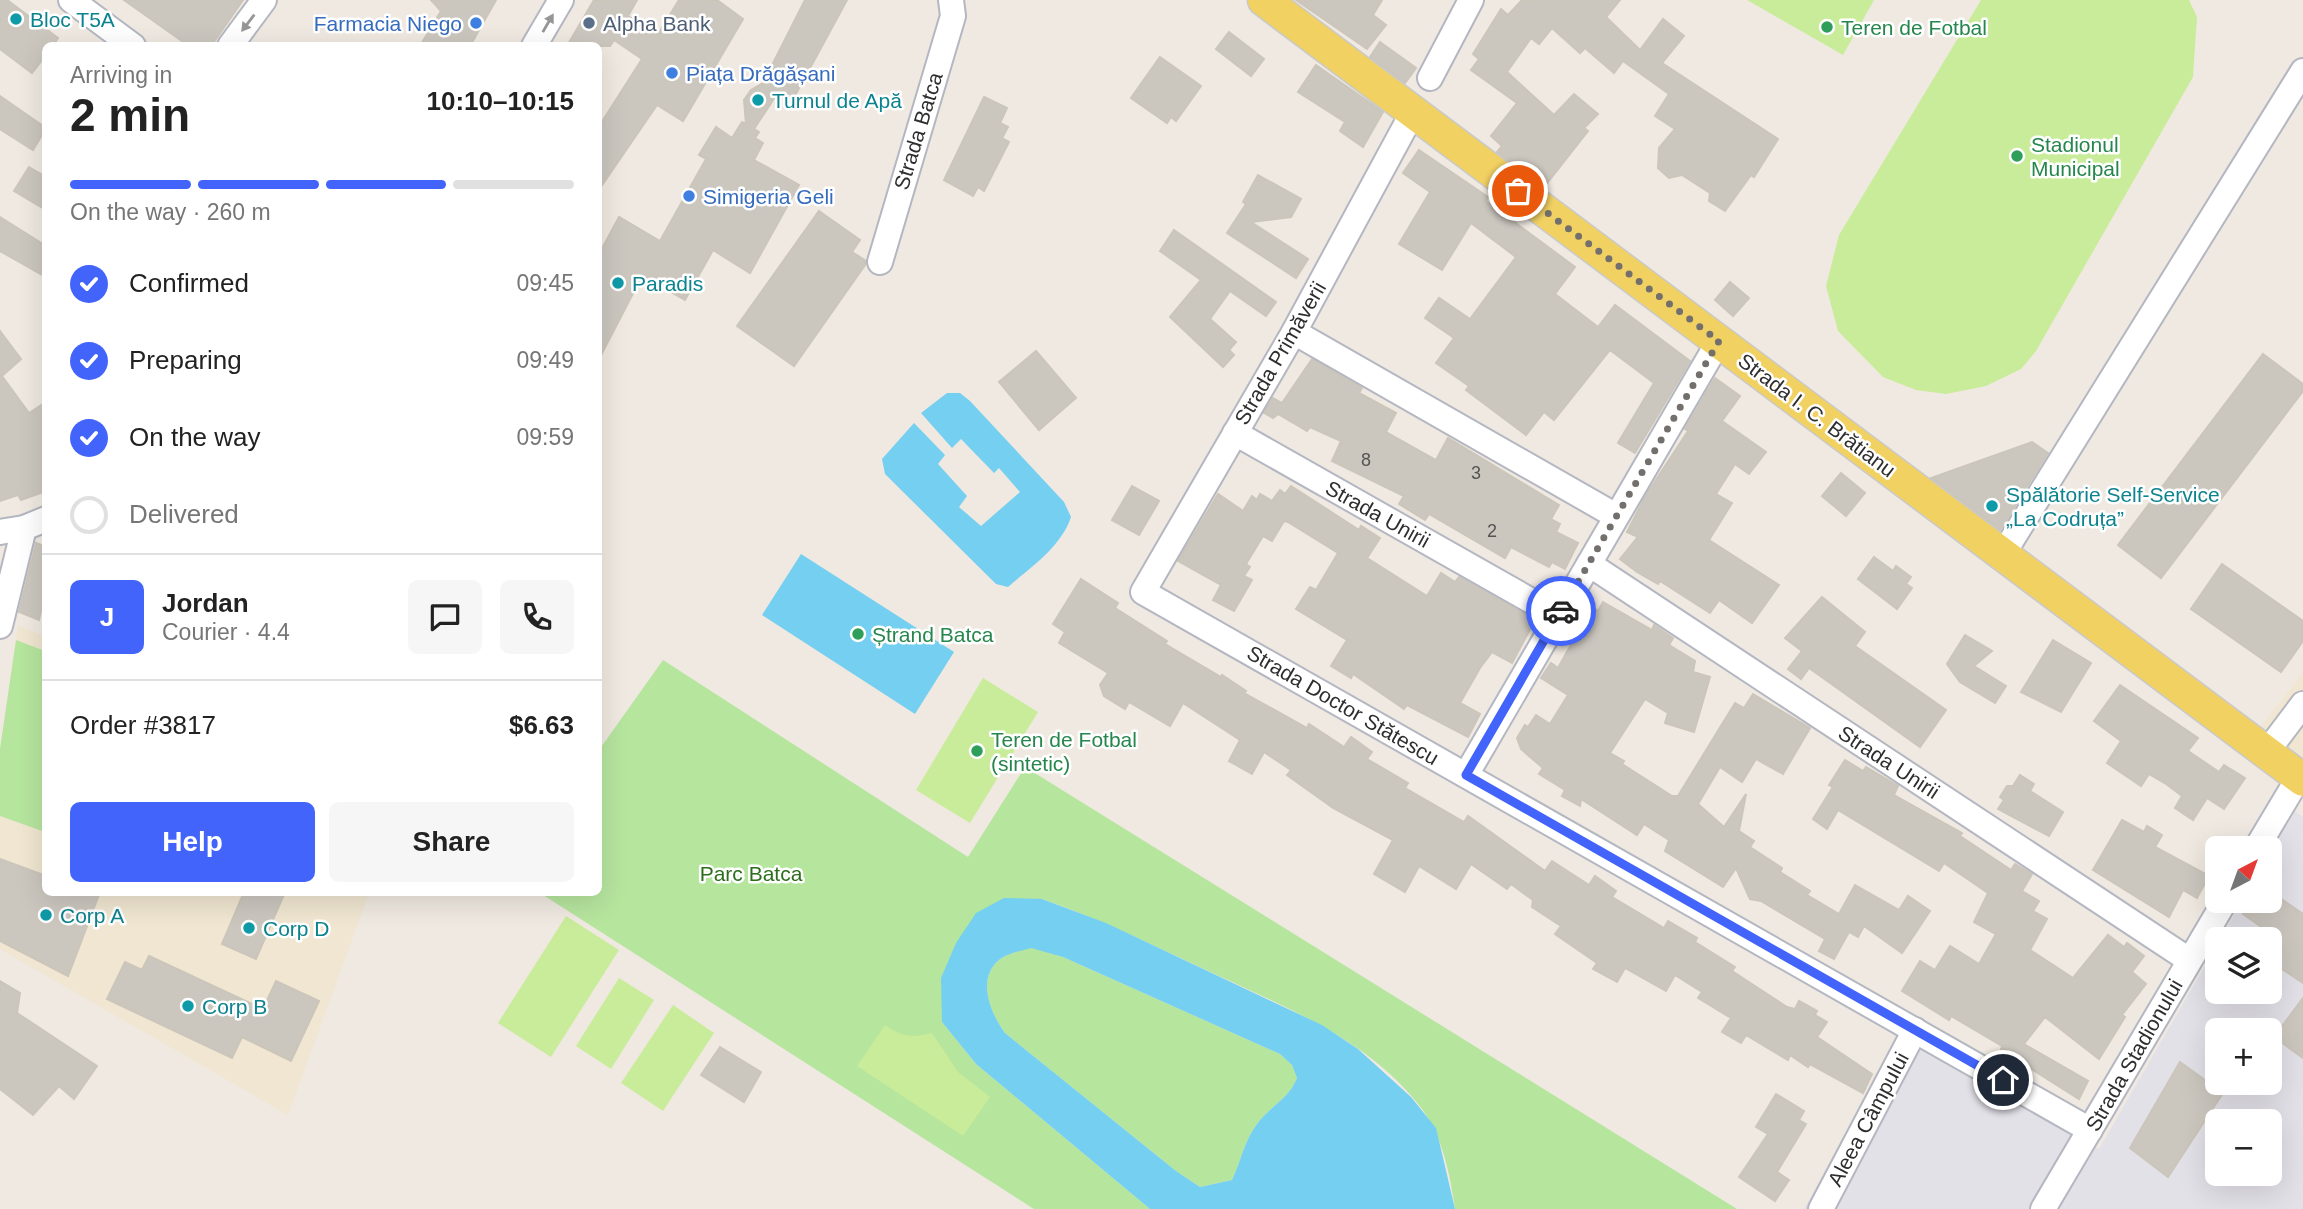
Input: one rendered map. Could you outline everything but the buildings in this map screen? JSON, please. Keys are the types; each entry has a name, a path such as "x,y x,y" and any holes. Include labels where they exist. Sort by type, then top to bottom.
{"main road":[{"name":"Strada I. C. Brătianu","path":"1264,0 2301,778"}],"street":[{"path":"71,0 128,42"},
{"path":"233,42 264,0"},
{"path":"536,42 561,0"},
{"name":"Strada Batca","path":"880,262 953,16 951,0"},
{"path":"1430,78 1471,0"},
{"path":"2003,554 2303,71"},
{"name":"Strada Primăverii","path":"1143,592 1294,332 1413,112"},
{"path":"1294,332 1616,516"},
{"path":"1466,775 1719,341"},
{"name":"Strada Unirii","path":"1235,433 1558,616"},
{"path":"0,626 23,526"},
{"name":"Strada Unirii","path":"1589,564 2189,960"},
{"name":"Strada Doctor Stătescu","path":"1143,592 2090,1130"},
{"path":"2266,753 2303,704"},
{"path":"2264,836 2301,778"},
{"name":"Strada Stadionului","path":"2043,1209 2217,914"},
{"name":"Aleea Câmpului","path":"1821,1209 1915,1030"}],"shaded area":[{"path":"18,625 42,635 42,896 368,896 288,1115 0,949 0,750"},
{"path":"2303,673 2303,764 2258,730"},
{"path":"2295,811 2303,817 2303,1209 1804,1209 1899,1037 2099,1149 2205,966 2205,1004 2282,1004 2282,927 2227,927 2235,914 2282,914 2280,836"}],"green space":[{"name":"Teren de Fotbal","path":"1747,0 1874,0 1843,55"},
{"name":"Stadionul Municipal","path":"1981,0 2189,0 2197,17 2193,77 2036,351 2021,369 1986,386 1946,394 1916,390 1883,377 1838,331 1826,286 1839,235"},
{"path":"16,640 42,650 42,831 0,816 0,749"},
{"name":"Parc Batca","path":"663,660 968,857 1025,767 1737,1209 1455,1209 1444,1157 1429,1120 1401,1084 1376,1062 1350,1043 1292,1010 1124,932 1042,899 966,929 950,958 942,1022 976,1064 1150,1209 1034,1209 545,896 602,896 602,746"},
{"name":"Teren de Fotbal (sintetic)","path":"983,678 1038,712 970,823 916,790"},
{"path":"566,916 619,950 551,1057 498,1023"},
{"path":"1031,947 1063,957 1280,1054 1292,1065 1297,1078 1293,1086 1253,1131 1232,1180 1200,1187 1176,1171 1005,1033 991,1007 988,977 999,960"},
{"path":"619,978 654,1000 611,1069 576,1046"},
{"path":"673,1005 714,1033 663,1111 621,1083"},
{"path":"885,1025 907,1035 932,1033 958,1072 990,1097 963,1136 857,1066"}],"water":[{"path":"947,393 960,393 970,401 1064,502 1071,517 1053,547 1008,587 996,584 885,474 882,459 914,423 945,455 938,464 967,496 959,507 981,526 1020,492 999,468 994,473 961,439 952,448 921,413"},
{"name":"Ștrand Batca","path":"801,554 954,652 915,714 762,615"},
{"path":"1004,898 1042,899 1106,923 1322,1025 1358,1049 1411,1097 1436,1128 1455,1209 1150,1209 976,1064 942,1022 941,978 956,943 976,913","holes":["1031,948 1063,957 1280,1054 1292,1065 1297,1078 1293,1086 1253,1131 1232,1180 1200,1187 1176,1171 1005,1033 988,996 988,977 992,968 1006,956"]}],"way so far":[{"path":"1518,191 1719,341 1561,611"}],"place":[{"name":"Bloc T5A","path":"16,19"},
{"name":"Farmacia Niego","path":"476,23"},
{"name":"Alpha Bank","path":"589,23"},
{"name":"Teren de Fotbal","path":"1827,27"},
{"name":"Piața Drăgășani","path":"672,73"},
{"name":"Turnul de Apă","path":"758,100"},
{"name":"Stadionul Municipal","path":"2017,156"},
{"name":"Simigeria Geli","path":"689,196"},
{"name":"Paradis","path":"618,283"},
{"name":"Spălătorie Self-Service „La Codruța”","path":"1992,506"},
{"name":"Ștrand Batca","path":"858,634"},
{"name":"Teren de Fotbal (sintetic)","path":"977,751"},
{"name":"Corp A","path":"46,915"},
{"name":"Corp D","path":"249,928"},
{"name":"Corp B","path":"188,1006"}],"route":[{"path":"1561,611 1466,775 2003,1080"}]}
